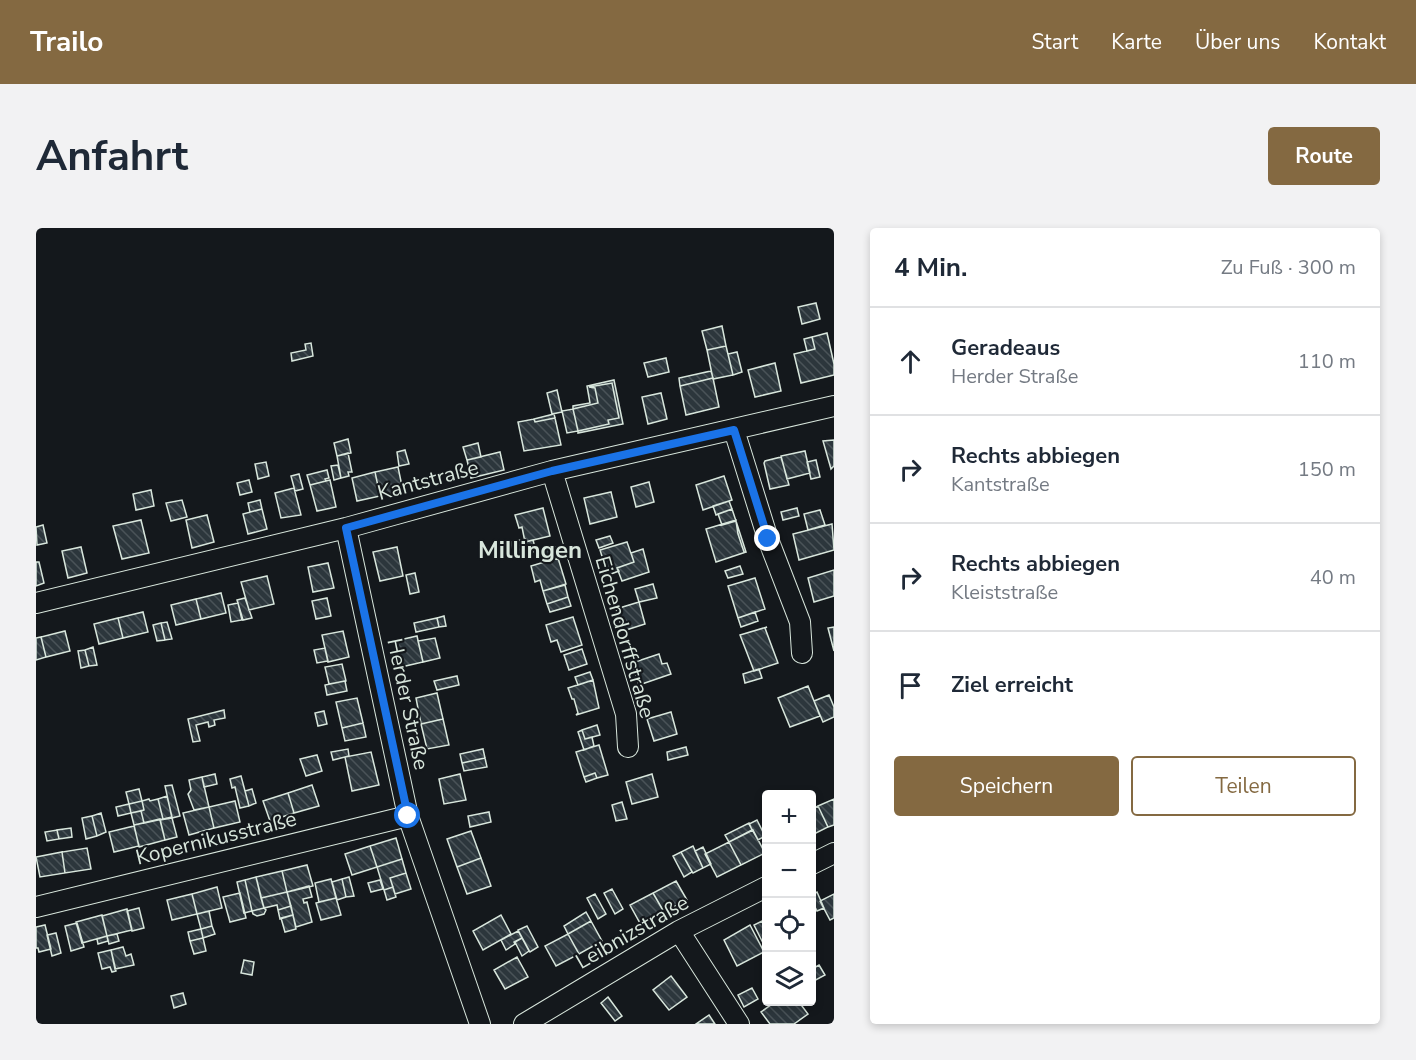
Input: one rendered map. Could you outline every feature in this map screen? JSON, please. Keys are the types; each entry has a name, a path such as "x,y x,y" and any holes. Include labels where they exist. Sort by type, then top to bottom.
{"street":[{"name":"Kantstraße","path":"36,603 346,528 552,471 834,406"},
{"path":"734,430 768,539 800,621 802,653"},
{"name":"Eichendorffstraße","path":"552,471 626,714 628,747"},
{"name":"Herder Straße","path":"346,528 408,816 480,1024"},
{"name":"Kopernikusstraße","path":"36,907 408,816"},
{"path":"816,862 834,853"},
{"name":"Leibnizstraße","path":"524,1024 679,931 762,889"},
{"path":"679,931 739,1024"}],"building":[{"path":"816,303 820,319 802,324 798,307"},
{"path":"722,326 726,346 707,350 702,331"},
{"path":"827,333 834,364 834,375 801,383 794,354 815,349 812,337"},
{"path":"812,337 815,349 807,351 804,339"},
{"path":"311,343 313,356 292,361 291,353 306,350 305,344"},
{"path":"726,346 733,375 713,379 707,350"},
{"path":"737,352 742,372 733,375 728,354"},
{"path":"666,358 669,372 648,377 644,363"},
{"path":"775,363 781,391 755,397 748,370"},
{"path":"711,371 713,378 680,386 679,378"},
{"path":"713,378 719,407 686,415 680,386"},
{"path":"614,380 623,424 578,433 578,431 609,424 608,420 619,418 612,383 589,387 595,388 598,403 573,409 573,406 590,403 587,386"},
{"path":"612,383 619,418 608,420 609,424 578,431 573,409 598,403 595,388 589,387"},
{"path":"557,390 562,412 552,414 547,393"},
{"path":"661,393 667,419 648,424 642,397"},
{"path":"573,409 578,431 567,433 562,411"},
{"path":"554,414 555,418 535,422 534,419"},
{"path":"555,418 561,445 524,451 518,422 534,419 535,422"},
{"path":"348,439 351,453 337,456 334,443"},
{"path":"834,440 834,466 831,469 823,441"},
{"path":"478,443 481,457 467,460 463,447"},
{"path":"405,450 409,464 399,466 397,452"},
{"path":"805,451 810,473 787,479 781,456"},
{"path":"500,452 504,470 471,478 467,460"},
{"path":"348,453 352,472 348,472 349,476 341,478 337,456"},
{"path":"781,457 789,485 770,489 764,463"},
{"path":"816,460 820,477 811,479 807,462"},
{"path":"266,462 269,476 258,479 255,464"},
{"path":"338,465 341,478 334,480 331,466"},
{"path":"398,467 403,491 380,496 375,472"},
{"path":"327,470 329,478 325,479 326,481 310,485 307,475"},
{"path":"375,472 380,496 357,501 352,478"},
{"path":"299,474 303,489 295,491 291,476"},
{"path":"724,476 732,500 703,510 696,485"},
{"path":"249,480 252,492 240,495 237,483"},
{"path":"330,480 336,507 317,511 310,485"},
{"path":"649,482 654,502 636,507 631,487"},
{"path":"294,488 301,515 281,518 275,493"},
{"path":"151,490 154,506 136,510 133,494"},
{"path":"611,492 617,517 590,524 584,498"},
{"path":"182,500 187,517 171,521 166,503"},
{"path":"260,500 262,509 250,512 248,503"},
{"path":"729,501 732,509 716,515 713,506"},
{"path":"543,508 550,536 525,542 522,527 519,528 515,515"},
{"path":"797,508 799,516 783,520 781,512"},
{"path":"262,509 267,529 248,534 243,514"},
{"path":"732,509 736,521 722,525 718,514"},
{"path":"820,510 825,525 808,530 804,514"},
{"path":"207,515 214,542 192,548 186,520"},
{"path":"141,520 149,553 122,559 113,526"},
{"path":"736,520 738,534 744,552 746,552 716,562 706,529"},
{"path":"736,521 746,552 744,552 738,534"},
{"path":"832,524 834,550 799,560 793,534"},
{"path":"43,525 47,543 37,545 36,527"},
{"path":"610,536 613,543 599,548 596,540"},
{"path":"525,539 525,542 533,540 536,551 515,558 511,542"},
{"path":"627,542 634,562 617,568 619,571 608,575 600,550"},
{"path":"81,547 87,573 68,578 62,551"},
{"path":"397,547 403,576 380,581 373,552"},
{"path":"555,547 559,558 544,562 541,551"},
{"path":"643,549 649,572 622,581 617,568 634,562 631,553"},
{"path":"558,558 566,584 543,591 540,580 535,582 531,566"},
{"path":"36,562 39,562 44,583 36,586"},
{"path":"328,563 334,588 313,592 308,567"},
{"path":"740,566 743,574 728,578 725,571"},
{"path":"834,570 834,596 814,602 808,578"},
{"path":"415,573 419,592 410,594 406,575"},
{"path":"267,576 274,604 249,610 241,582"},
{"path":"755,578 765,609 738,618 728,586"},
{"path":"653,584 657,598 639,602 635,589"},
{"path":"565,585 568,597 547,604 543,591"},
{"path":"221,593 226,613 201,619 196,599"},
{"path":"568,597 571,606 550,612 547,604"},
{"path":"245,598 252,618 243,620 237,600"},
{"path":"327,598 331,616 316,619 312,601"},
{"path":"196,599 201,619 176,625 171,605"},
{"path":"639,602 645,624 623,631 616,609"},
{"path":"238,603 242,620 231,622 228,605"},
{"path":"143,612 148,632 123,638 118,618"},
{"path":"755,612 758,621 741,627 738,618"},
{"path":"444,616 446,626 439,627 437,618"},
{"path":"573,617 582,645 561,652 557,640 551,642 546,625"},
{"path":"118,618 123,638 99,644 94,624"},
{"path":"437,618 439,627 416,632 414,623"},
{"path":"167,622 172,639 165,640 161,623"},
{"path":"161,623 165,640 157,641 153,625"},
{"path":"767,627 765,628 778,663 754,671 740,635"},
{"path":"834,627 834,651 828,628"},
{"path":"65,631 70,651 46,657 41,637"},
{"path":"343,631 349,657 328,662 322,635"},
{"path":"417,636 423,662 401,667 395,641"},
{"path":"41,637 46,657 36,660 36,638"},
{"path":"435,638 440,658 423,662 418,641"},
{"path":"93,647 97,665 89,666 85,650"},
{"path":"325,648 328,661 317,663 314,650"},
{"path":"582,649 587,664 569,670 564,655"},
{"path":"85,650 89,666 81,668 78,651"},
{"path":"659,654 662,664 667,663 671,674 639,685 632,663"},
{"path":"342,664 346,681 329,684 325,667"},
{"path":"759,669 762,678 745,683 743,674"},
{"path":"590,672 593,680 578,685 575,677"},
{"path":"457,676 459,685 437,690 434,681"},
{"path":"593,680 599,708 576,715 578,713 574,699 568,688"},
{"path":"345,681 347,691 327,695 325,685"},
{"path":"808,686 820,716 790,727 778,698"},
{"path":"437,693 443,719 421,724 416,698"},
{"path":"829,695 834,707 834,717 823,722 814,701"},
{"path":"357,698 363,723 342,728 336,702"},
{"path":"224,710 225,718 214,720 215,725 209,727 208,722 196,725 200,741 193,742 188,719"},
{"path":"324,711 327,724 318,726 315,713"},
{"path":"671,712 677,734 654,741 647,719"},
{"path":"443,719 449,745 427,749 421,724"},
{"path":"363,723 366,737 345,741 342,728"},
{"path":"597,725 600,735 585,739 582,730"},
{"path":"582,730 585,739 592,737 594,746 584,750 578,732"},
{"path":"599,745 608,775 597,778 595,773 584,777 576,752"},
{"path":"686,747 688,755 668,760 667,752"},
{"path":"348,749 349,756 333,760 331,752"},
{"path":"483,749 485,758 462,763 460,754"},
{"path":"371,752 379,785 352,791 345,757"},
{"path":"317,755 322,771 306,776 300,759"},
{"path":"485,758 487,767 464,771 462,763"},
{"path":"595,773 597,778 586,782 584,777"},
{"path":"215,774 217,784 204,787 202,777"},
{"path":"460,774 466,800 444,804 439,779"},
{"path":"652,774 658,797 632,804 626,782"},
{"path":"241,776 249,806 240,808 235,787 232,788 230,779"},
{"path":"202,777 209,807 194,810 188,794 191,790 189,780"},
{"path":"172,785 180,816 172,818 165,786"},
{"path":"312,785 319,806 294,813 288,793"},
{"path":"139,789 142,801 129,804 126,792"},
{"path":"252,789 256,803 249,806 245,791"},
{"path":"288,793 294,813 270,821 263,801"},
{"path":"167,796 172,817 163,819 158,799"},
{"path":"149,799 150,801 158,799 163,819 144,823 141,811 144,810 142,801"},
{"path":"834,799 834,825 828,827 818,806"},
{"path":"142,801 144,810 131,813 129,804"},
{"path":"235,801 240,822 214,828 209,807"},
{"path":"622,802 627,819 616,821 612,805"},
{"path":"129,804 131,813 118,816 116,807"},
{"path":"818,806 828,827 816,833 816,807"},
{"path":"209,807 214,828 189,835 183,813"},
{"path":"141,811 144,823 134,825 131,813"},
{"path":"489,812 491,822 470,827 468,816"},
{"path":"101,813 106,832 97,836 92,816"},
{"path":"92,816 97,836 86,839 82,818"},
{"path":"172,818 177,837 165,840 160,820"},
{"path":"160,819 165,840 139,847 134,825"},
{"path":"757,820 762,830 762,838 758,840 749,824"},
{"path":"749,823 752,830 729,842 725,835"},
{"path":"134,826 139,846 114,852 109,832"},
{"path":"71,828 72,837 59,839 57,830"},
{"path":"57,830 59,839 47,841 45,832"},
{"path":"753,830 762,847 762,854 741,865 729,842"},
{"path":"471,831 481,858 457,867 447,839"},
{"path":"396,838 402,859 377,867 370,846"},
{"path":"729,842 741,865 717,877 705,854"},
{"path":"370,846 377,867 352,875 345,854"},
{"path":"693,846 703,868 693,873 681,852"},
{"path":"703,847 711,864 703,868 695,851"},
{"path":"87,848 91,869 65,873 62,852"},
{"path":"62,852 65,873 40,877 36,857"},
{"path":"681,852 692,872 684,877 673,856"},
{"path":"481,858 491,886 467,894 457,867"},
{"path":"402,859 406,873 390,878 393,887 384,890 377,867"},
{"path":"307,865 313,886 287,892 282,871"},
{"path":"282,871 287,892 261,898 256,877"},
{"path":"406,873 411,889 395,894 390,878"},
{"path":"256,877 264,908 252,911 245,880"},
{"path":"349,877 354,896 346,897 342,879"},
{"path":"331,879 336,898 319,902 315,883"},
{"path":"342,879 346,897 337,900 332,882"},
{"path":"245,880 252,911 244,913 237,882"},
{"path":"380,880 383,889 371,892 368,883"},
{"path":"676,881 687,900 664,912 653,893"},
{"path":"309,886 312,897 303,899 304,903 307,902 312,922 296,927 287,892"},
{"path":"217,887 222,908 197,914 192,894"},
{"path":"393,887 396,897 387,900 384,890"},
{"path":"612,889 623,909 615,914 604,893"},
{"path":"287,892 291,906 278,910 277,905 264,908 261,898"},
{"path":"240,893 246,918 230,922 223,897"},
{"path":"653,893 664,912 641,925 630,905"},
{"path":"816,893 824,908 817,911 816,909"},
{"path":"192,894 197,914 172,920 167,900"},
{"path":"595,894 606,914 598,919 587,898"},
{"path":"834,894 834,918 830,920 820,901"},
{"path":"336,898 341,915 321,920 316,903"},
{"path":"291,906 293,915 280,919 278,910"},
{"path":"139,908 144,928 132,931 127,911"},
{"path":"264,908 266,910 264,914 257,916 253,914 252,911"},
{"path":"127,909 132,930 107,936 102,916"},
{"path":"209,911 212,926 201,929 197,914"},
{"path":"586,912 591,921 568,934 564,926"},
{"path":"102,915 107,936 82,943 76,922"},
{"path":"293,915 296,929 285,932 281,918"},
{"path":"501,915 511,934 483,950 473,931"},
{"path":"591,921 602,941 579,954 568,934"},
{"path":"762,921 762,941 754,925"},
{"path":"77,923 84,947 71,951 65,926"},
{"path":"45,925 51,949 39,952 36,948 36,927"},
{"path":"750,925 762,948 762,953 737,966 724,940"},
{"path":"212,926 215,934 203,938 201,929"},
{"path":"527,926 538,947 530,952 518,930"},
{"path":"201,929 203,938 190,941 188,932"},
{"path":"518,931 522,938 506,950 501,940"},
{"path":"56,933 61,953 52,956 47,935"},
{"path":"117,934 119,941 109,944 107,936"},
{"path":"568,934 579,954 556,966 545,946"},
{"path":"107,936 108,941 98,944 97,939"},
{"path":"203,938 206,951 194,954 190,941"},
{"path":"522,938 529,951 522,956 515,942"},
{"path":"123,947 126,956 131,954 134,965 115,969 111,950"},
{"path":"111,950 116,971 112,972 110,967 102,969 98,953"},
{"path":"517,957 528,977 505,989 494,970"},
{"path":"244,960 254,962 252,975 241,973"},
{"path":"819,965 825,975 816,980 816,967"},
{"path":"671,976 687,997 669,1010 653,990"},
{"path":"752,988 758,999 744,1007 738,995"},
{"path":"183,993 186,1004 174,1008 171,996"},
{"path":"608,997 622,1016 615,1021 601,1003"},
{"path":"769,1006 802,1006 808,1014 794,1024 770,1024 761,1012"},
{"path":"709,1015 715,1024 696,1024"}],"district":[{"name":"Millingen","path":"530,550"}],"route":[{"path":"408,816 346,528 552,471 734,430 768,539"}]}
